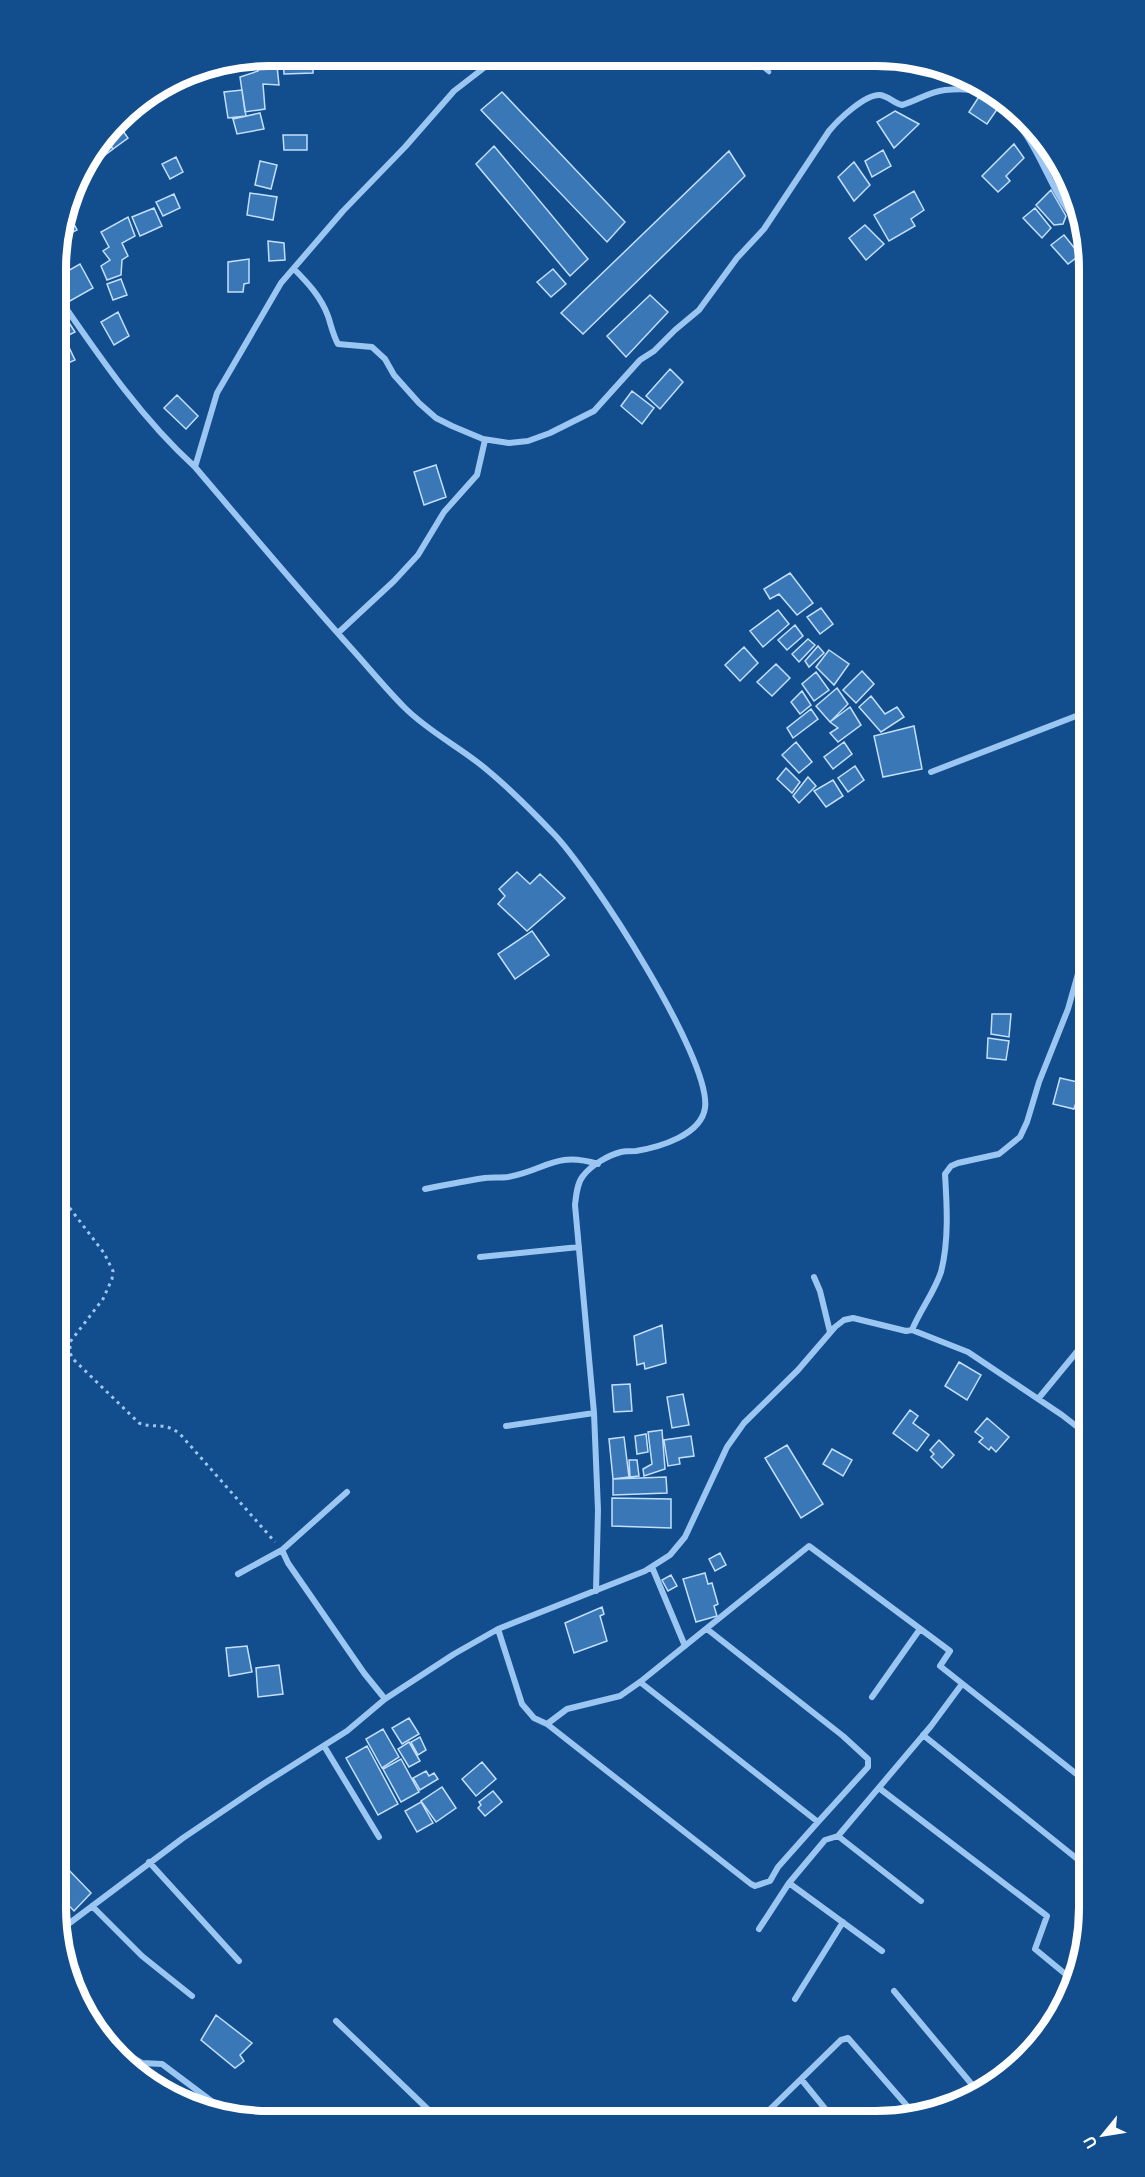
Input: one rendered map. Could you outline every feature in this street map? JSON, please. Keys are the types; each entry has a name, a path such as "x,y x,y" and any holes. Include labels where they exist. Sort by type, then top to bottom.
{"street":[{"path":"195,467 217,393 270,301 342,211 405,147 454,91 486,66"},
{"path":"294,269 319,297 338,344 372,347 385,359 394,375 419,403 436,418 485,440 509,443 528,441 594,411 640,360 654,351 699,310 737,258 764,229 838,120 870,97 879,95 902,105 930,93 946,90 971,90"},
{"path":"1019,125 1034,146 1072,218"},
{"path":"66,308 142,414 172,447 195,467 404,707 433,732 485,768 554,834 630,939 672,1014 693,1060 705,1096 705,1107 699,1123 677,1139 608,1157 583,1176 576,1194 575,1205 594,1413 598,1510 596,1590"},
{"path":"338,633 394,581 418,555 444,512 477,475 485,440"},
{"path":"931,772 1079,715"},
{"path":"912,1330 919,1313 932,1294 940,1273 946,1244 945,1174 951,1166 958,1163 999,1154 1020,1137 1068,1009 1079,970"},
{"path":"425,1189 487,1178 507,1177 553,1161 571,1158 598,1164"},
{"path":"480,1257 579,1247"},
{"path":"814,1277 820,1291 830,1332"},
{"path":"67,1925 149,1862 262,1784 324,1746 385,1700 454,1654 498,1629 652,1567 676,1550 685,1537 727,1447 744,1423 798,1370 830,1332 848,1318 906,1331 912,1330 968,1352 1079,1429"},
{"path":"1038,1399 1079,1349"},
{"path":"506,1426 594,1413"},
{"path":"238,1574 282,1550 347,1492"},
{"path":"547,1724 567,1709 620,1696 809,1546 950,1652 940,1666 1079,1776"},
{"path":"282,1550 288,1563 385,1700"},
{"path":"652,1567 685,1646"},
{"path":"498,1629 522,1704 534,1718 547,1724 753,1886 770,1881 778,1868 868,1767 867,1759 843,1736 707,1629"},
{"path":"872,1697 920,1629"},
{"path":"640,1682 818,1822"},
{"path":"759,1929 789,1883 825,1840 838,1836 923,1735 962,1684"},
{"path":"923,1735 1079,1860"},
{"path":"324,1746 379,1837"},
{"path":"879,1788 1047,1916 1035,1949 1067,1976"},
{"path":"838,1836 921,1901"},
{"path":"149,1862 239,1961"},
{"path":"789,1883 882,1951"},
{"path":"92,1906 142,1956 192,1996"},
{"path":"795,1999 843,1922"},
{"path":"894,1991 973,2086"},
{"path":"336,2021 430,2111"},
{"path":"768,2111 841,2040 848,2038 909,2108"},
{"path":"128,2055 142,2063 162,2064 215,2104"},
{"path":"801,2079 827,2111"}],"lane":[{"path":"762,66 769,72"}],"path":[{"path":"66,1203 104,1253 113,1270 112,1280 103,1299 70,1342 69,1347 73,1359 139,1423 164,1425 180,1434 282,1550"}],"building":[{"path":"257,66 277,66 279,85 263,84 265,109 245,112 240,77 258,71"},
{"path":"284,66 313,66 313,73 284,74"},
{"path":"242,90 246,116 228,118 224,92"},
{"path":"502,92 625,222 607,242 481,110"},
{"path":"980,95 998,108 987,124 969,112"},
{"path":"895,111 919,124 894,148 877,122"},
{"path":"260,113 264,129 237,134 233,119"},
{"path":"122,129 128,138 113,149 109,144"},
{"path":"283,135 307,135 307,150 284,150"},
{"path":"109,144 113,149 97,161"},
{"path":"1014,144 1024,158 1006,176 1010,181 998,192 982,176"},
{"path":"494,146 588,259 570,276 476,164"},
{"path":"883,150 891,166 872,177 865,161"},
{"path":"729,151 745,176 583,334 561,313"},
{"path":"176,157 183,172 170,179 162,164"},
{"path":"260,161 277,165 271,189 255,185"},
{"path":"854,162 870,185 854,201 838,177"},
{"path":"1051,190 1066,216 1063,224 1054,225 1036,205"},
{"path":"914,191 924,210 911,219 915,226 889,241 874,215"},
{"path":"250,193 277,197 273,220 247,215"},
{"path":"174,194 180,208 163,216 156,202"},
{"path":"154,208 162,226 140,236 132,217"},
{"path":"1035,208 1051,228 1042,238 1023,218"},
{"path":"128,217 135,236 122,243 128,256 122,260 121,275 107,280 101,266 110,260 103,251 109,247 101,232"},
{"path":"72,221 77,230 69,234"},
{"path":"865,225 884,244 866,260 849,238"},
{"path":"1064,235 1079,256 1068,264 1051,245"},
{"path":"268,241 284,243 285,260 269,261"},
{"path":"249,259 249,283 244,284 243,292 228,292 228,262"},
{"path":"80,264 93,288 70,301 66,294 66,272"},
{"path":"553,269 566,284 551,297 537,282"},
{"path":"121,279 127,295 113,300 107,284"},
{"path":"650,295 668,312 626,357 607,336"},
{"path":"118,312 129,336 114,345 101,322"},
{"path":"66,318 75,332 66,336"},
{"path":"66,341 75,360 66,364"},
{"path":"670,369 683,382 660,409 646,396"},
{"path":"632,391 654,408 642,424 621,406"},
{"path":"177,395 198,416 186,429 164,408"},
{"path":"436,465 446,497 424,505 414,472"},
{"path":"790,573 813,603 797,615 779,594 770,599 764,589"},
{"path":"821,608 833,624 820,634 807,617"},
{"path":"778,610 789,624 763,647 750,631"},
{"path":"795,625 803,636 787,650 778,640"},
{"path":"808,639 815,645 799,662 792,654"},
{"path":"818,646 824,653 809,667 805,661"},
{"path":"744,647 758,663 740,681 725,665"},
{"path":"829,650 849,664 834,685 816,667"},
{"path":"776,664 790,678 772,696 757,682"},
{"path":"862,671 874,684 856,703 843,690"},
{"path":"816,672 829,690 814,701 802,684"},
{"path":"837,688 848,704 830,722 816,706"},
{"path":"802,691 811,705 800,714 791,702"},
{"path":"871,696 885,714 897,707 904,717 881,732 859,707"},
{"path":"850,707 861,725 838,742 830,733 838,728 830,722"},
{"path":"811,709 818,719 793,738 787,728"},
{"path":"914,726 922,769 883,777 874,736"},
{"path":"796,742 812,762 799,773 782,755"},
{"path":"844,742 852,754 833,769 824,757"},
{"path":"855,766 864,780 848,792 838,778"},
{"path":"786,768 800,782 792,793 777,779"},
{"path":"808,777 816,786 799,803 793,796"},
{"path":"833,780 843,796 826,807 814,791"},
{"path":"517,872 530,884 540,874 565,898 527,931 498,904 505,896 499,889"},
{"path":"532,931 549,955 515,979 498,954"},
{"path":"992,1014 1011,1014 1009,1037 991,1034"},
{"path":"988,1038 1009,1041 1006,1060 987,1058"},
{"path":"1060,1078 1079,1082 1079,1093 1074,1109 1053,1104"},
{"path":"662,1325 666,1363 645,1369 644,1363 637,1365 634,1336"},
{"path":"959,1362 981,1375 967,1400 945,1386"},
{"path":"630,1384 632,1411 614,1412 612,1385"},
{"path":"683,1394 689,1425 672,1428 667,1397"},
{"path":"910,1410 918,1416 913,1423 929,1435 917,1451 893,1433"},
{"path":"987,1418 1009,1437 996,1452 991,1447 989,1450 979,1442 983,1438 975,1432"},
{"path":"662,1430 665,1469 644,1476 643,1469 652,1464 648,1432"},
{"path":"646,1434 648,1452 637,1454 635,1436"},
{"path":"691,1436 694,1456 679,1458 680,1464 668,1466 664,1440"},
{"path":"624,1437 629,1477 613,1479 609,1439"},
{"path":"939,1440 954,1455 942,1468 931,1457 934,1454 930,1450"},
{"path":"787,1445 823,1504 801,1518 765,1458"},
{"path":"832,1449 852,1460 843,1476 823,1464"},
{"path":"629,1460 637,1460 639,1476 630,1477"},
{"path":"666,1477 667,1493 613,1495 613,1479"},
{"path":"612,1498 671,1499 671,1528 612,1526"},
{"path":"720,1553 726,1565 715,1571 709,1559"},
{"path":"705,1573 708,1584 712,1583 718,1604 714,1606 717,1616 696,1622 683,1579"},
{"path":"671,1575 677,1586 668,1591 662,1580"},
{"path":"602,1607 604,1614 600,1616 607,1641 574,1653 565,1623"},
{"path":"247,1646 252,1672 229,1676 226,1648"},
{"path":"279,1665 283,1694 258,1697 256,1668"},
{"path":"409,1718 419,1734 402,1744 392,1728"},
{"path":"383,1729 399,1757 382,1768 366,1739"},
{"path":"420,1737 426,1750 418,1755 411,1742"},
{"path":"409,1742 420,1761 409,1767 398,1749"},
{"path":"367,1746 398,1804 378,1815 346,1758"},
{"path":"401,1759 419,1792 401,1802 383,1769"},
{"path":"482,1762 496,1779 476,1796 462,1779"},
{"path":"426,1771 429,1776 434,1773 438,1779 420,1790 413,1778"},
{"path":"442,1787 456,1808 436,1822 421,1801"},
{"path":"493,1791 502,1802 485,1816 478,1808 481,1805 479,1802"},
{"path":"421,1802 433,1823 417,1832 405,1811"},
{"path":"66,1867 91,1893 74,1911 66,1903"},
{"path":"216,2015 252,2043 240,2055 244,2061 235,2068 201,2040"}]}
